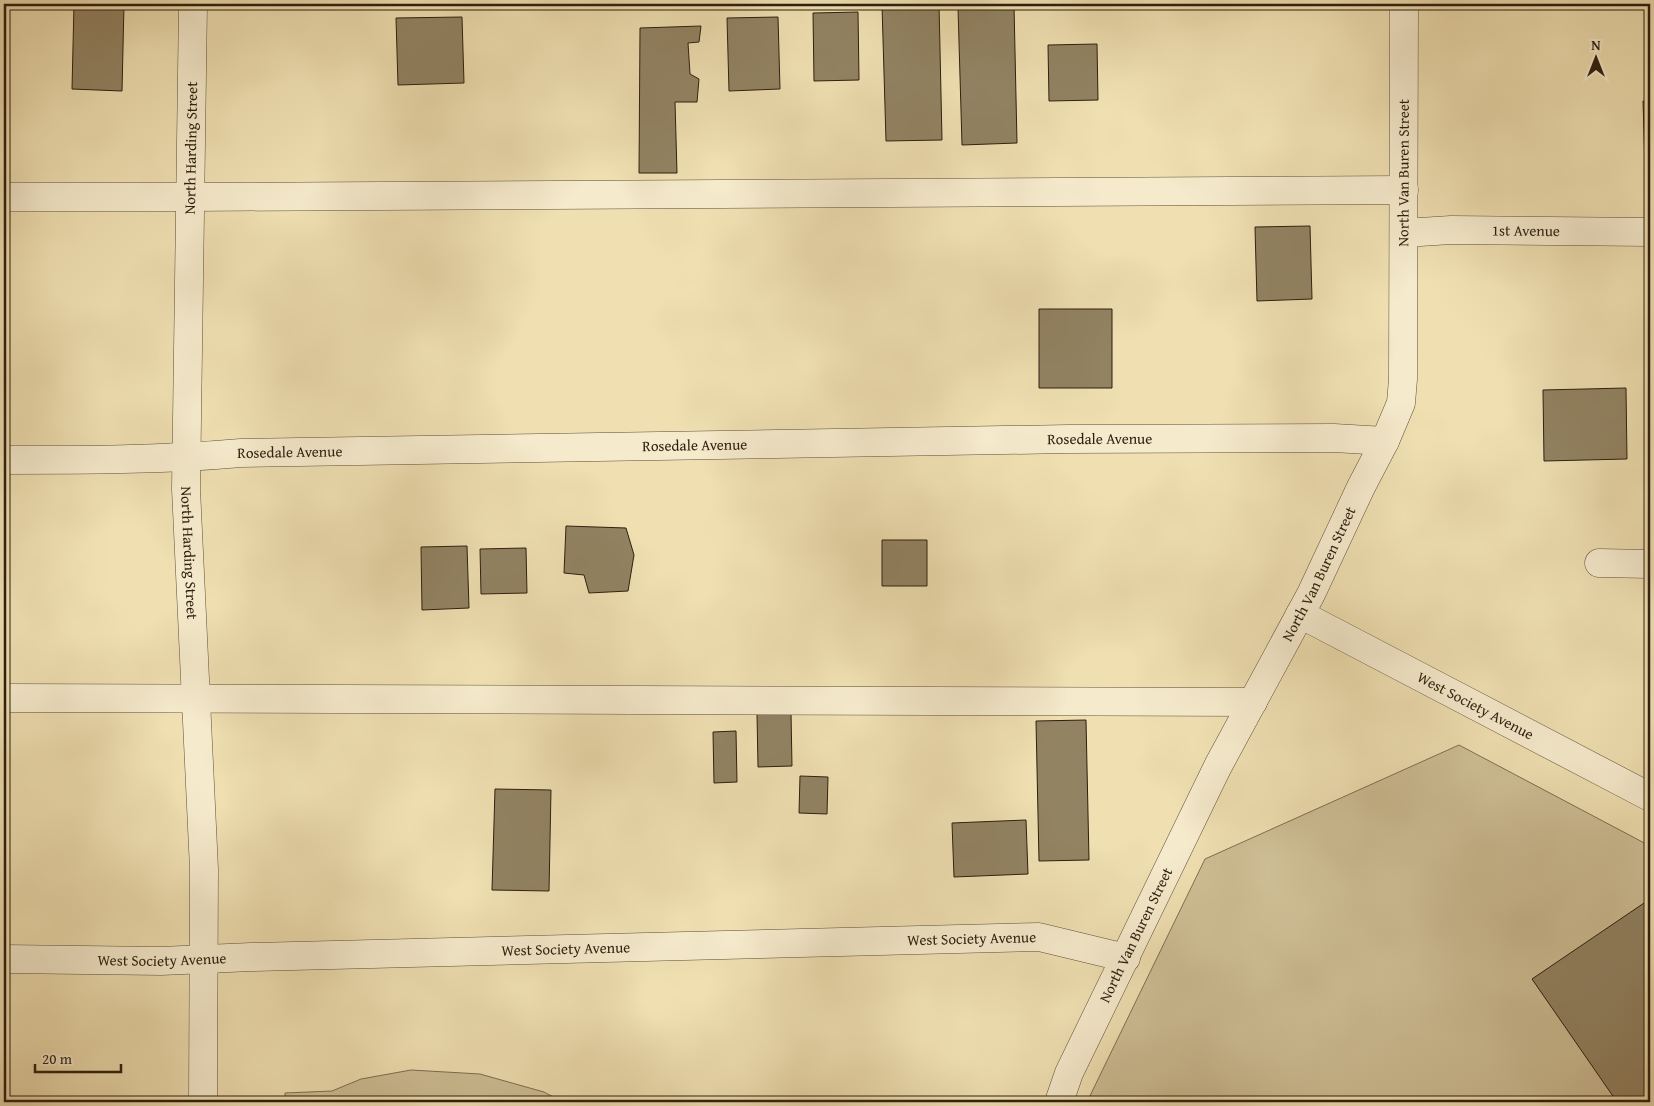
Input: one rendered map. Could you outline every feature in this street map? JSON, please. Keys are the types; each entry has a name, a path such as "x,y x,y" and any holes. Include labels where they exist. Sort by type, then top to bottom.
{"street":[{"name":"North Harding Street","path":"193,4 186,489 204,869 203,1102"},
{"name":"North Van Buren Street","path":"1059,1102 1069,1073 1218,766 1300,614 1385,441 1400,403 1403,379 1404,4"},
{"path":"4,197 1404,190"},
{"name":"1st Avenue","path":"1404,233 1451,230 1650,232"},
{"name":"Rosedale Avenue","path":"4,460 187,458 251,452 1058,439 1334,438 1385,441"},
{"path":"1599,563 1650,564"},
{"name":"West Society Avenue","path":"1300,614 1650,797"},
{"path":"4,698 1253,702"},
{"name":"West Society Avenue","path":"4,959 160,962 251,957 1039,937 1126,958"}],"shaded area":[{"path":"1459,745 1650,846 1650,1102 1087,1102 1205,859"},
{"path":"411,1070 480,1074 544,1092 563,1102 285,1102 285,1093 332,1091 361,1079"}],"building":[{"path":"74,4 124,4 122,91 72,89"},
{"path":"939,4 942,140 886,141 882,5"},
{"path":"1014,6 1017,143 962,145 958,8"},
{"path":"858,12 859,80 814,81 813,13"},
{"path":"462,17 464,83 398,85 396,18"},
{"path":"778,17 780,89 729,91 727,18"},
{"path":"701,26 699,42 688,43 690,74 699,79 697,102 675,102 677,173 639,173 640,28"},
{"path":"1097,44 1098,100 1049,101 1048,45"},
{"path":"1643,101 1650,101 1650,166 1645,166"},
{"path":"1310,226 1312,299 1257,301 1255,227"},
{"path":"1039,309 1112,309 1112,388 1039,388"},
{"path":"1626,388 1627,459 1544,461 1543,390"},
{"path":"566,526 626,528 634,555 628,591 589,593 584,575 564,573"},
{"path":"882,540 927,540 927,586 882,586"},
{"path":"467,546 469,608 422,610 421,547"},
{"path":"526,548 527,593 481,594 480,549"},
{"path":"791,713 792,766 758,767 757,714"},
{"path":"1086,720 1089,860 1039,861 1036,721"},
{"path":"736,731 737,782 714,783 713,732"},
{"path":"800,776 828,777 827,814 799,813"},
{"path":"495,789 551,790 549,891 492,890"},
{"path":"1026,820 1028,874 954,877 952,823"},
{"path":"1650,899 1650,1102 1617,1102 1532,979"}]}
